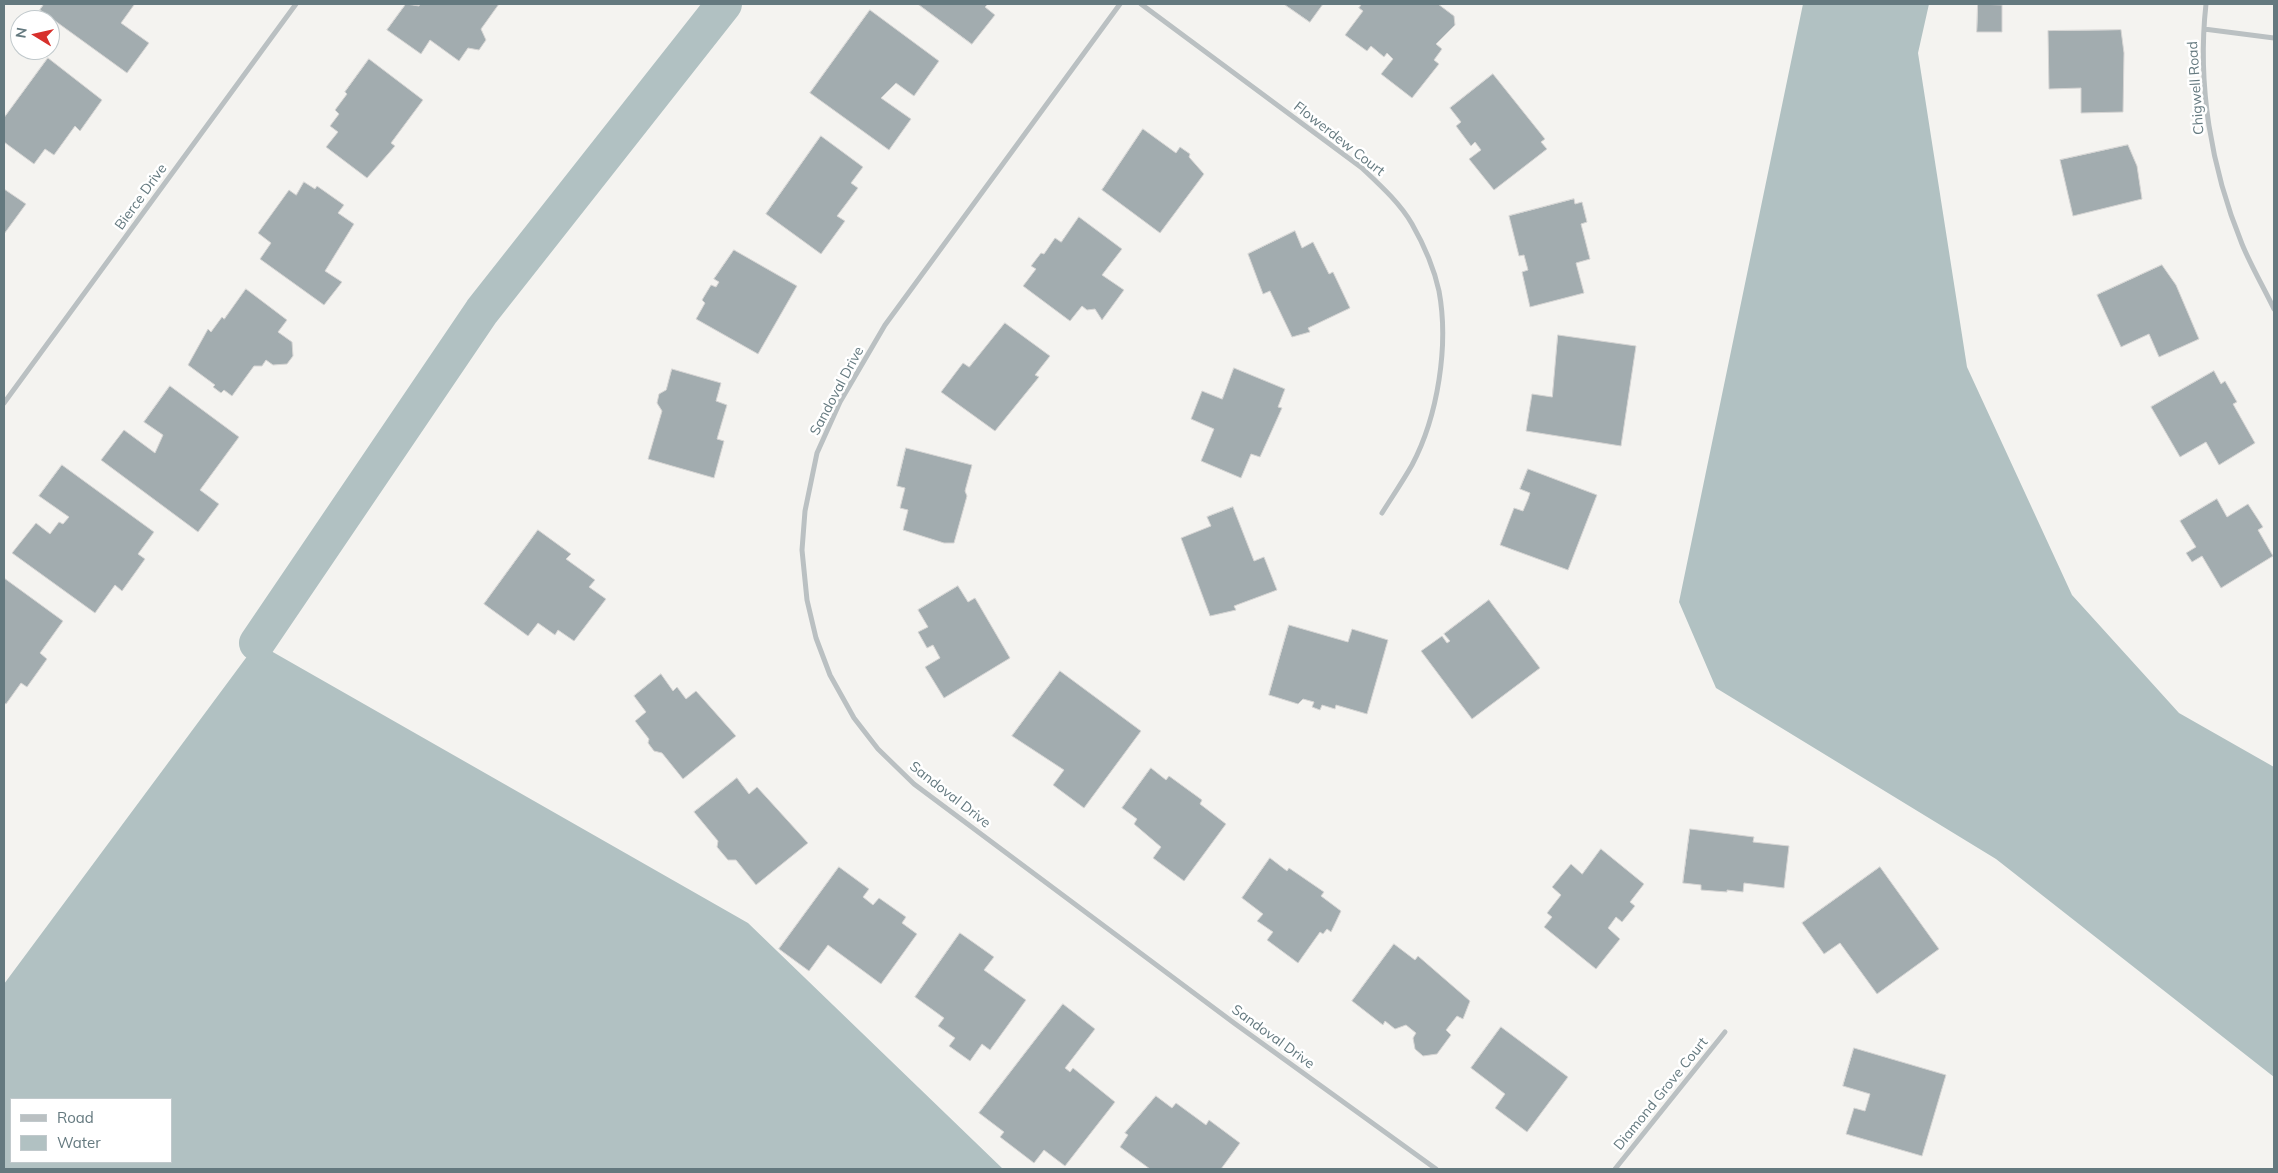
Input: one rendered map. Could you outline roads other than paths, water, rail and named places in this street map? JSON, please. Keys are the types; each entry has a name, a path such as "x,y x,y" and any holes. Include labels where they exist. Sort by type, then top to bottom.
{"street":[{"name":"Bierce Drive","path":"4,403 296,4"},
{"name":"Sandoval Drive","path":"1120,4 885,325 840,402 817,453 805,511 802,550 806,600 816,638 830,675 854,718 878,750 914,784 1234,1023 1436,1169"},
{"name":"Flowerdew Court","path":"1141,4 1362,168 1386,190 1411,223 1430,260 1439,291 1443,334 1439,382 1427,428 1413,464 1382,513"},
{"name":"Chigwell Road","path":"2206,4 2203,58 2208,122 2221,184 2242,245 2274,309"},
{"path":"2204,29 2274,38"},
{"name":"Diamond Grove Court","path":"1615,1169 1725,1032"}],"water":[{"path":"1803,4 1929,4 1918,53 1967,367 2072,595 2179,713 2274,767 2274,1077 1996,859 1716,688 1679,602"},
{"path":"257,643 748,923 1003,1169 4,1169 4,984"}],"waterway":[{"path":"257,643 482,311 724,4"}]}
